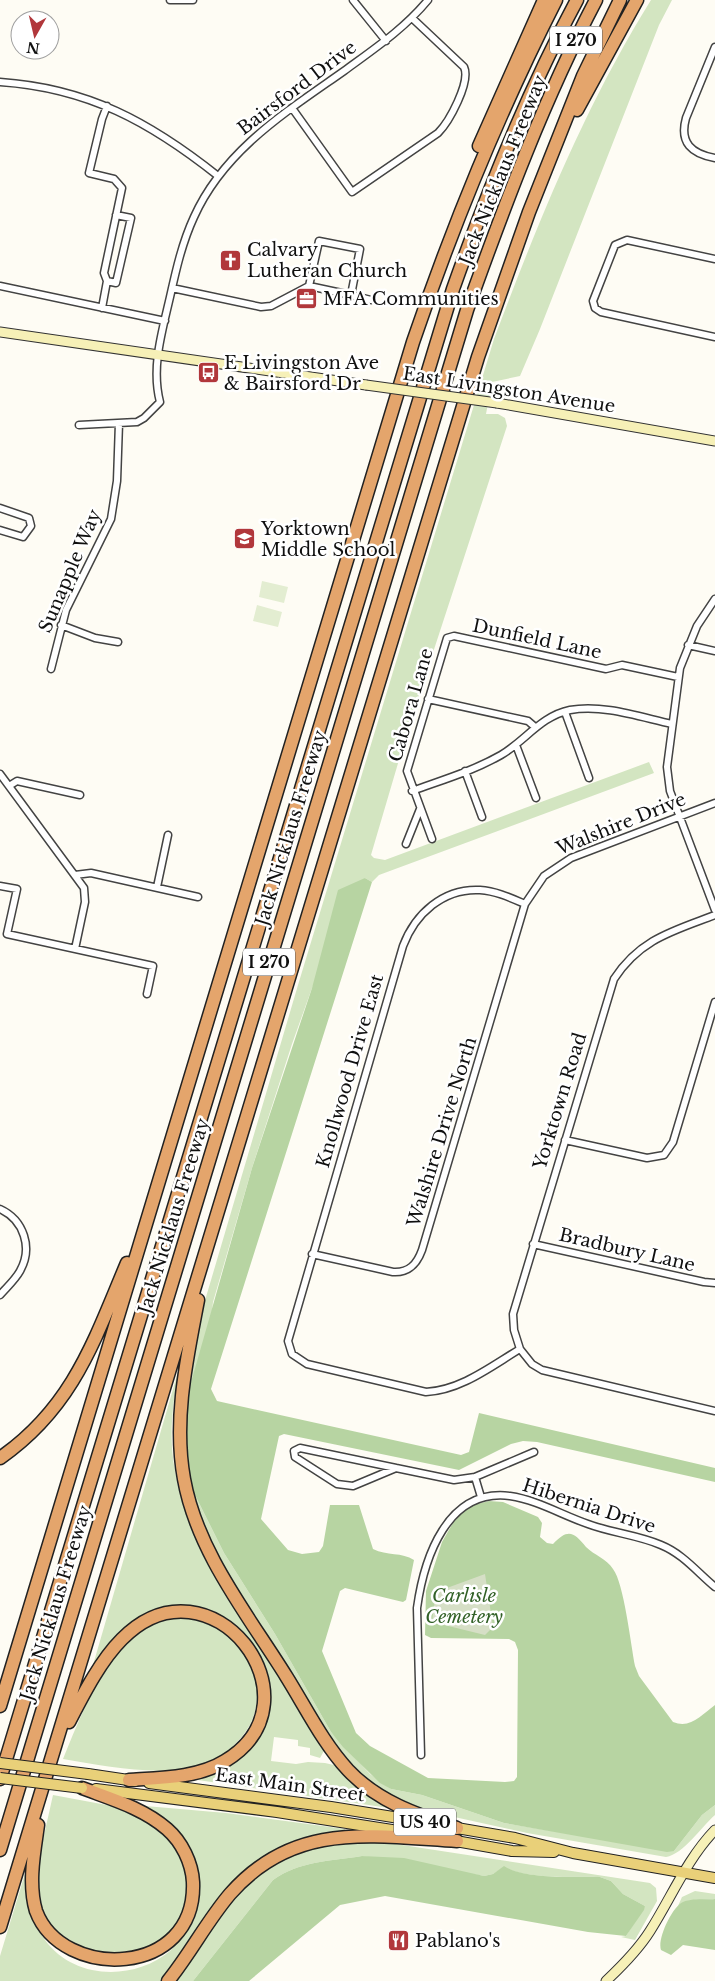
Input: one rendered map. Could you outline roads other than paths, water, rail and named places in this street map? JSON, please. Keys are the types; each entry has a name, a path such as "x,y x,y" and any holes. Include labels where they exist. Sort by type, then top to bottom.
{"highway":[{"path":"452,234 456,204 492,115 544,0"},
{"path":"0,1706 413,342 452,234 529,54 556,0"},
{"name":"Jack Nicklaus Freeway","path":"0,1778 453,289 478,218 518,122 577,0"},
{"name":"Jack Nicklaus Freeway","path":"0,1850 468,310 526,154 570,52 596,0"},
{"path":"0,1927 478,357 528,212 554,152 583,76 620,0"},
{"path":"554,152 637,0"},
{"path":"622,27 641,0"},
{"path":"0,1458 41,1426 77,1376 132,1251 144,1232"},
{"path":"208,1244 184,1371 180,1427 184,1480 198,1528 217,1567 322,1737 349,1771 375,1792 405,1811 457,1828"},
{"path":"54,1751 76,1709 108,1656 122,1639 137,1626 163,1614 177,1613 203,1615 225,1624 250,1648 261,1672 263,1682 262,1709 251,1737 231,1758 213,1768 168,1778 129,1780"},
{"path":"42,1790 32,1877 34,1902 40,1922 58,1947 74,1958 98,1967 124,1968 149,1960 177,1937 191,1908 192,1875 183,1850 167,1829 134,1808 82,1788"},
{"path":"168,1981 230,1894 260,1868 284,1853 310,1842 344,1836 457,1841"}],"main road":[{"name":"East Livingston Avenue","path":"0,332 496,403 605,420 715,441"},
{"name":"East Main Street","path":"0,1764 331,1806 515,1838 573,1853 715,1878"},
{"name":"East Main Street","path":"0,1778 277,1812 512,1851 573,1853"},
{"path":"606,1981 632,1955 649,1933 697,1852 715,1830"}],"street":[{"path":"170,0 194,0"},
{"path":"353,0 386,41"},
{"name":"Bairsford Drive","path":"119,423 137,422 144,418 160,402 156,383 157,355 172,288 181,253 194,217 218,176 254,137 386,41 412,18 428,0"},
{"path":"292,108 352,192 443,128 466,82 466,74 464,67 412,18"},
{"path":"715,47 683,129 685,142 688,147 698,154 715,158"},
{"path":"0,82 43,86 107,106 145,125 186,151 218,176"},
{"path":"102,308 107,281 104,273 122,188 114,179 89,173 107,106"},
{"path":"107,281 116,283 131,218 116,215"},
{"path":"715,259 627,240 617,242 593,298 598,310 604,313 715,337"},
{"path":"309,286 318,241 360,249 351,295"},
{"path":"0,286 165,321"},
{"path":"172,288 266,307 309,286 371,300"},
{"path":"80,426 119,423"},
{"name":"Sunapple Way","path":"51,669 66,610 111,519 118,473 119,423"},
{"path":"0,508 29,518 31,526 23,537 0,530"},
{"path":"715,599 688,645 678,677 668,757 668,781 715,910"},
{"path":"61,625 95,638 118,642"},
{"name":"Dunfield Lane","path":"447,638 454,636 606,669 622,665 678,677"},
{"name":"Cabora Lane","path":"432,839 406,772 447,638"},
{"path":"688,645 715,650"},
{"path":"428,699 528,721 535,727"},
{"path":"412,790 465,771 501,755 516,745 535,727 565,712 597,710 672,724"},
{"path":"565,712 589,778"},
{"path":"516,745 536,798"},
{"path":"465,771 482,817"},
{"path":"1,776 82,883 86,896 76,949"},
{"path":"9,786 17,781 80,795"},
{"name":"Walshire Drive","path":"525,904 544,876 571,858 715,803"},
{"path":"406,844 420,809"},
{"path":"157,887 168,835"},
{"path":"75,874 91,872 198,897"},
{"path":"0,886 17,890 7,934 153,966 147,994"},
{"name":"Knollwood Drive East","path":"520,1349 458,1385 442,1391 426,1392 307,1364 296,1359 289,1349 288,1333 403,946 412,925 435,902 469,891 498,893 525,904"},
{"name":"Walshire Drive North","path":"312,1254 398,1273 408,1270 419,1258 525,904"},
{"name":"Yorktown Road","path":"520,1349 514,1330 513,1314 608,992 623,966 645,944 715,916"},
{"path":"565,1140 647,1158 664,1155 673,1142 715,1002"},
{"path":"0,1209 16,1221 26,1244 22,1269 0,1295"},
{"name":"Bradbury Lane","path":"533,1244 704,1282 715,1282"},
{"path":"520,1349 532,1364 549,1372 715,1410"},
{"path":"396,1468 353,1486 345,1486 338,1484 293,1455 294,1451 300,1448 454,1480 475,1477 534,1452"},
{"path":"475,1477 481,1497"},
{"name":"Hibernia Drive","path":"421,1755 418,1608 420,1590 425,1572 447,1523 462,1506 481,1497 510,1496 534,1502 592,1526 661,1545 685,1559 715,1587"}],"place":[{"name":"Calvary Lutheran Church","path":"231,260"},
{"name":"MFA Communities","path":"307,299"},
{"name":"E Livingston Ave & Bairsford Dr","path":"208,373"},
{"name":"Yorktown Middle School","path":"245,539"},
{"name":"Pablano's","path":"399,1941"}],"park label":[{"name":"Carlisle Cemetery","path":"464,1606"}]}
